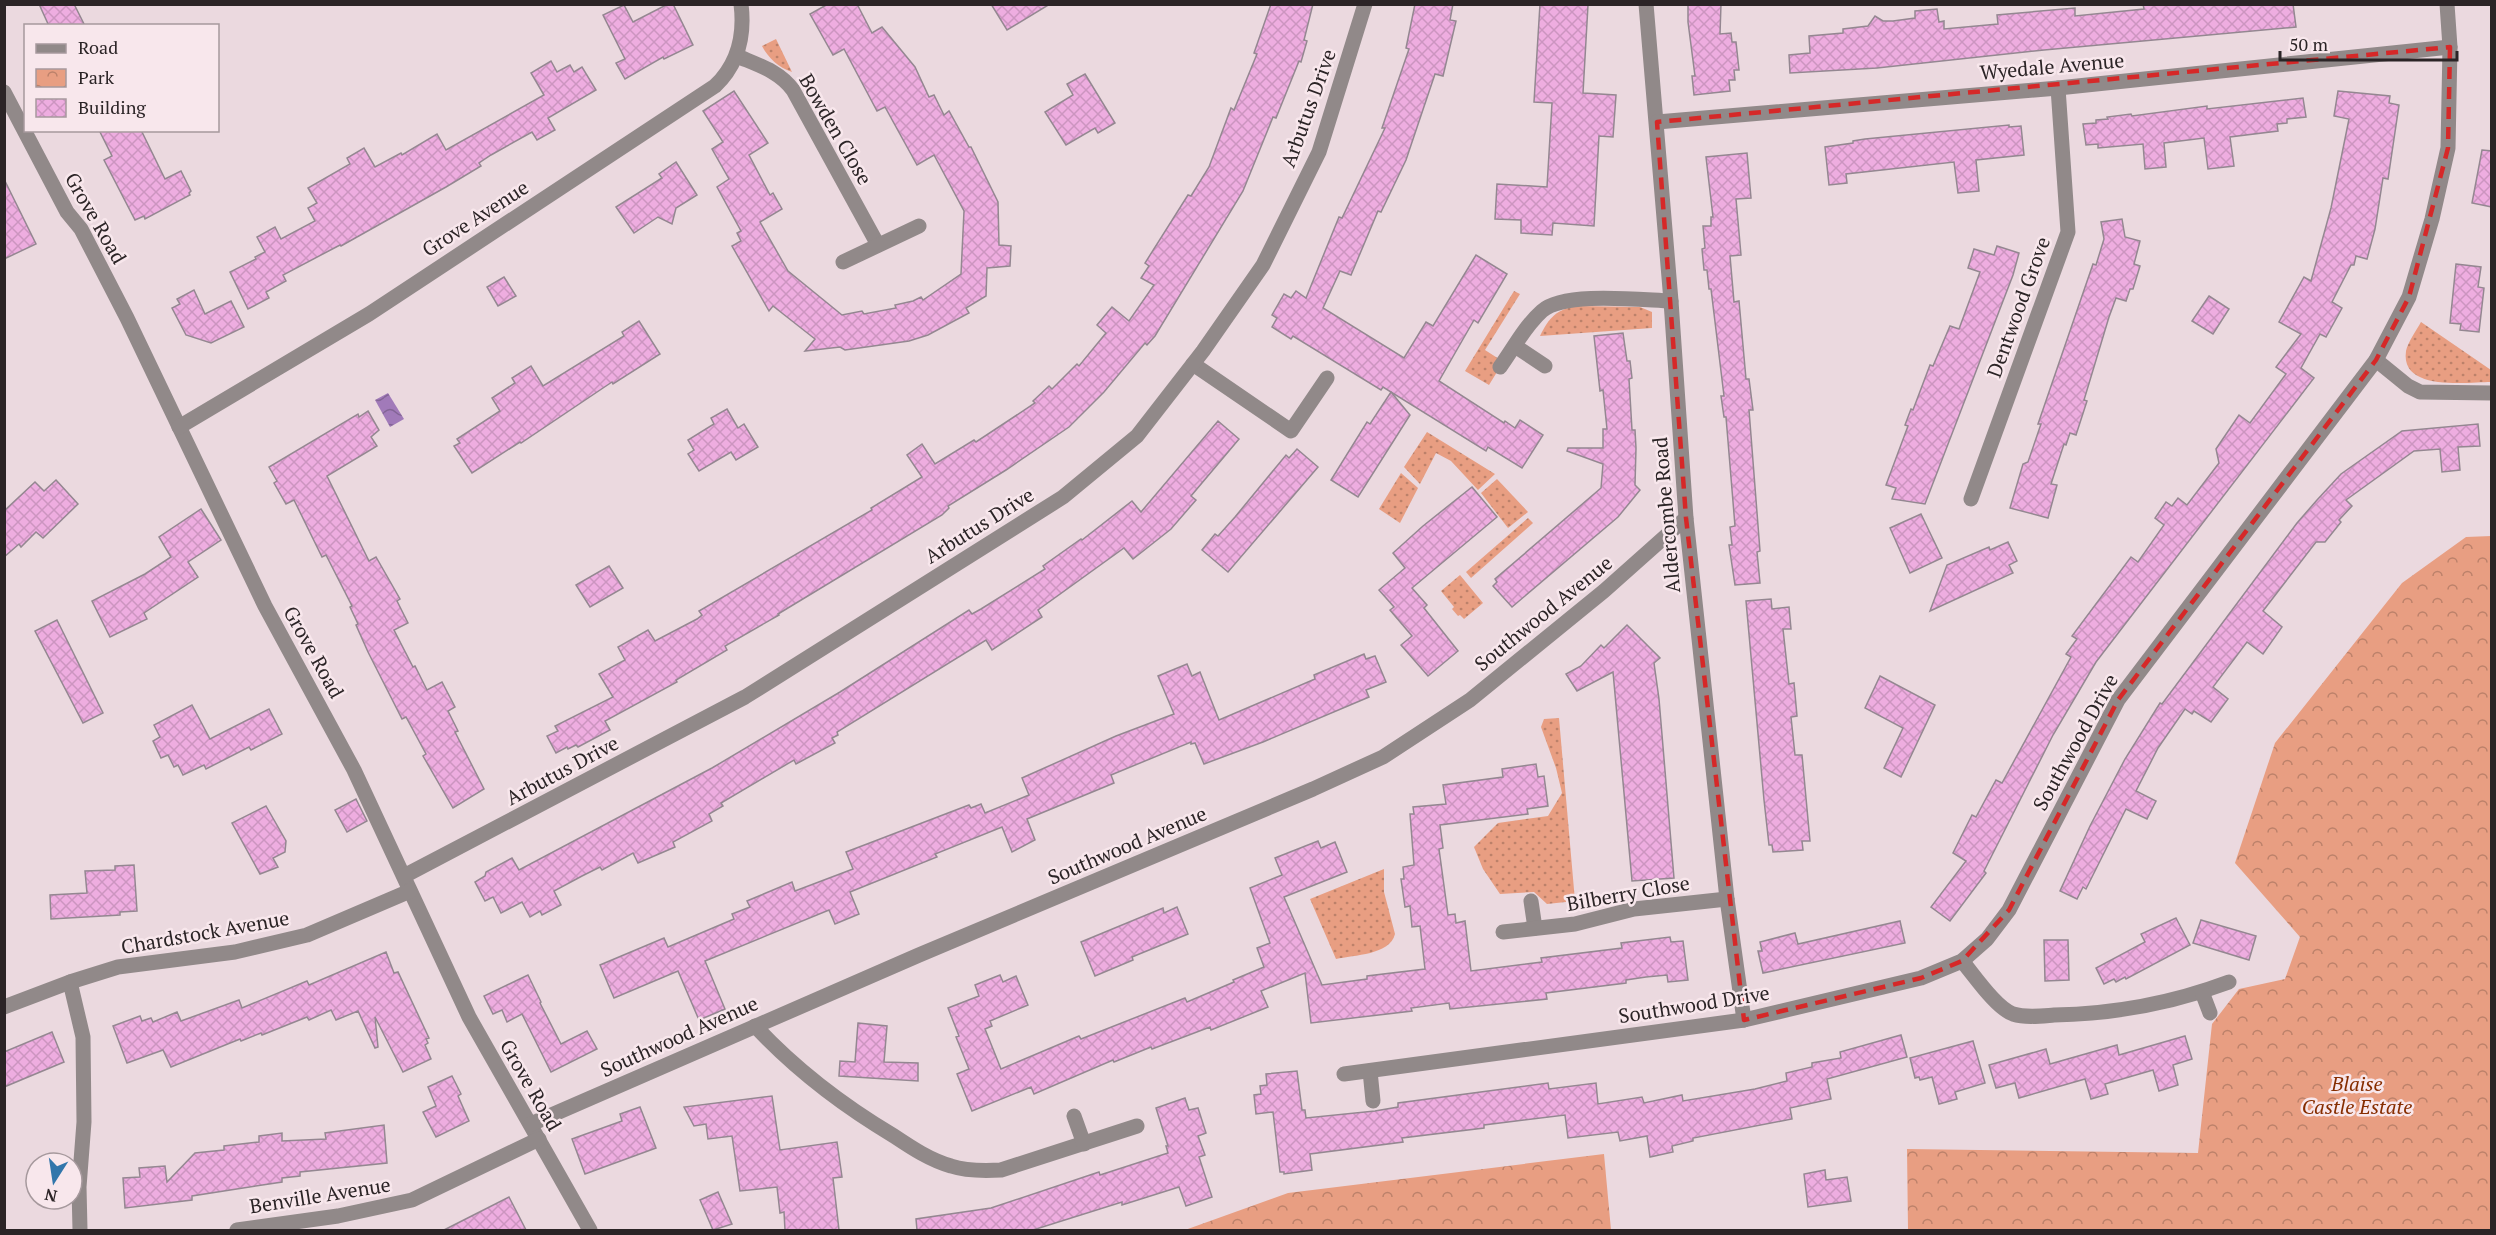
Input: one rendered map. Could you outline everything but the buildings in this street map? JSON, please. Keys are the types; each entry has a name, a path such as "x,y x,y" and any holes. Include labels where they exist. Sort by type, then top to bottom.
{"street":[{"name":"Grove Avenue","path":"179,427 369,314 715,86 728,74 737,56 743,18 741,4"},
{"name":"Arbutus Drive","path":"404,876 744,697 1063,497 1137,436 1193,364 1263,265 1319,152 1365,4"},
{"name":"Aldercombe Road","path":"1646,4 1671,301 1686,518 1727,899 1744,1020"},
{"name":"Southwood Drive","path":"1344,1074 1744,1020 1921,978 1962,961 1987,939 2008,910 2118,700 2376,360 2409,297 2434,209 2448,148 2450,47 2447,4"},
{"name":"Wyedale Avenue","path":"1657,122 2058,88 2450,47"},
{"name":"Bowden Close","path":"737,56 767,68 785,80 793,90 878,245"},
{"name":"Dentwood Grove","path":"1971,499 2068,232 2058,88"},
{"name":"Grove Road","path":"4,92 24,130"},
{"name":"Grove Road","path":"25,132 68,212 81,229 127,318 270,616 354,770 491,1060 531,1124 590,1230"},
{"path":"843,262 919,226"},
{"path":"1500,367 1531,323 1544,309 1558,303 1575,298 1671,301"},
{"path":"1515,346 1545,366"},
{"path":"2376,360 2408,386 2420,392 2492,393"},
{"path":"1193,364 1291,431 1327,378"},
{"name":"Southwood Avenue","path":"531,1124 1383,757 1470,700 1604,591 1686,518"},
{"name":"Chardstock Avenue","path":"4,1007 70,982 118,968 235,952 307,935 410,891"},
{"name":"Bilberry Close","path":"1503,932 1575,924 1634,909 1727,899"},
{"path":"1531,901 1535,928"},
{"path":"1962,961 2000,1006 2011,1013 2026,1016 2078,1015 2129,1009 2202,992 2229,982"},
{"path":"70,982 83,1037 84,1089 79,1187 80,1230"},
{"path":"2202,992 2210,1014"},
{"path":"754,1026 797,1069 874,1124 930,1158 952,1167 978,1171 1000,1170 1137,1126"},
{"path":"1370,1071 1373,1101"},
{"path":"1074,1116 1084,1144"},
{"name":"Benville Avenue","path":"237,1230 348,1214 412,1200 539,1139"}],"highlighted area":[{"path":"2450,47 2448,148 2409,297 2376,360 2118,700 2009,910 1962,961 1921,978 1744,1020 1686,518 1657,122"}],"green space":[{"path":"776,39 792,72 774,62 762,46"},
{"path":"1514,291 1520,294 1485,350 1499,359 1497,372 1489,385 1465,371"},
{"path":"1578,306 1640,307 1652,312 1652,328 1540,336 1555,315 1564,309"},
{"path":"2421,322 2491,370 2491,382 2438,382 2424,379 2414,373 2407,364 2406,351"},
{"path":"1427,432 1495,474 1478,490 1451,461 1436,453 1420,484 1404,467"},
{"path":"1401,473 1418,488 1400,523 1379,509"},
{"path":"1497,479 1528,512 1508,528 1481,493"},
{"path":"1528,518 1533,523 1471,578 1466,572"},
{"name":"Blaise Castle Estate","path":"2491,536 2491,1230 1908,1230 1907,1149 2198,1153 2212,1024 2239,989 2285,979 2300,937 2235,863 2275,743 2402,583 2466,537"},
{"path":"1460,575 1483,603 1464,619 1452,609 1454,607 1441,591"},
{"path":"1559,718 1575,901 1547,904 1534,892 1500,894 1483,869 1474,847 1498,823 1548,816 1562,793 1556,768 1541,727 1544,719"},
{"path":"1384,869 1384,892 1395,934 1392,941 1370,953 1336,959 1310,899"},
{"path":"1604,1154 1611,1230 1185,1230 1288,1193"}],"water":[{"path":"388,393 404,419 390,427 375,400"}]}
